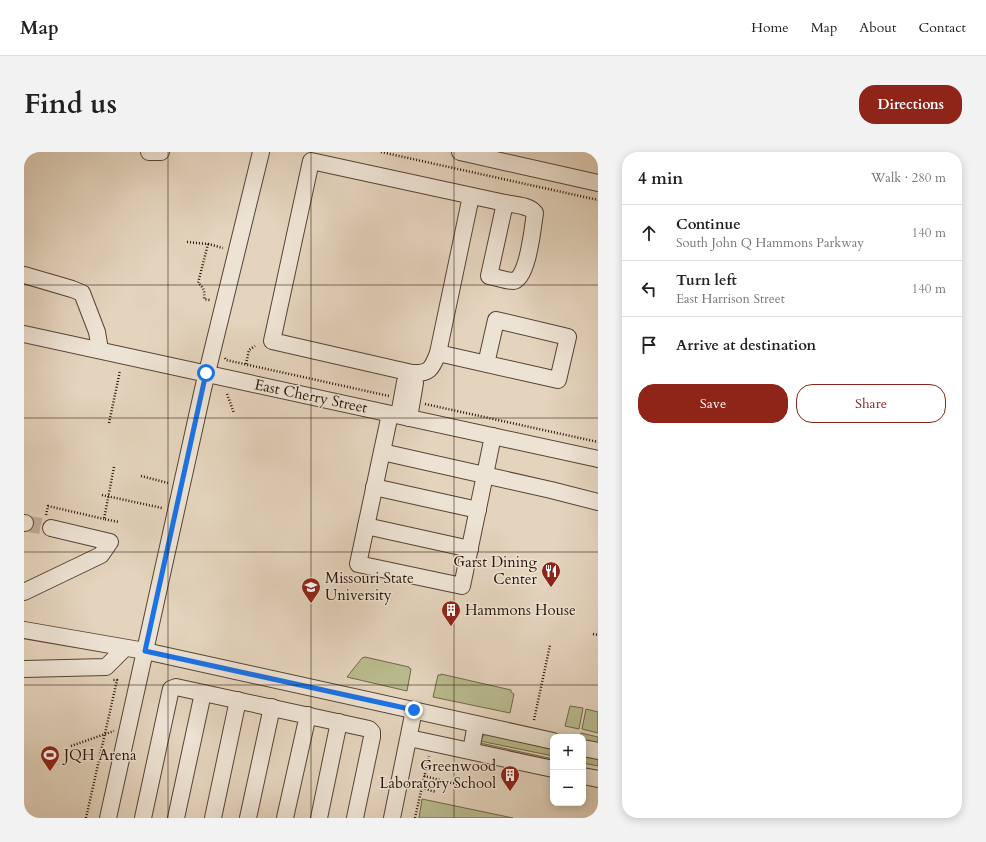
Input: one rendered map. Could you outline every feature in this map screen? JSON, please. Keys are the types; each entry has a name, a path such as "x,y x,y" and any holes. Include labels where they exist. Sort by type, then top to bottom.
{"street":[{"path":"149,152 161,152"},
{"path":"108,818 206,373 261,152"},
{"path":"460,152 598,183"},
{"path":"472,196 438,353 433,366 428,371 422,374 412,373 272,341 311,161 527,207 533,210 535,213 527,259 523,272 519,278 514,281 489,276 505,203"},
{"path":"26,276 72,289 82,294 97,332 100,350"},
{"path":"438,353 486,364 558,380 568,337 496,320 486,364"},
{"name":"East Cherry Street","path":"24,334 598,459"},
{"path":"412,373 406,382 399,416 382,452 358,564 462,586 493,436"},
{"path":"382,452 598,502"},
{"path":"374,487 478,510"},
{"path":"24,592 101,555 110,542 49,522"},
{"path":"366,526 470,549"},
{"path":"24,630 145,651 550,740"},
{"path":"24,669 106,666 125,648"},
{"path":"143,818 171,689 176,688 203,692 308,715 365,728 372,732 370,751 355,818"},
{"path":"176,818 203,692"},
{"path":"213,818 238,700"},
{"path":"248,818 272,707"},
{"path":"392,818 414,710"},
{"path":"285,818 308,715"},
{"path":"319,818 339,722"},
{"path":"471,751 476,724"},
{"path":"409,738 550,768"},
{"path":"586,749 598,751"},
{"path":"586,777 598,779"}],"path":[{"path":"381,152 598,200"},
{"path":"187,242 208,244 224,248"},
{"path":"208,244 198,283 202,286 205,292 204,299 210,300"},
{"path":"246,364 249,350 255,346"},
{"path":"109,423 120,371"},
{"path":"227,394 234,413"},
{"path":"104,519 114,467"},
{"path":"141,476 169,483"},
{"path":"102,495 163,508"},
{"path":"49,522 48,506 119,522"},
{"path":"593,634 598,635"},
{"path":"534,720 550,645"},
{"path":"86,818 117,680 110,680"},
{"path":"71,746 116,731"},
{"path":"415,818 429,755 433,754"},
{"path":"424,776 464,786"},
{"path":"422,788 436,792"}],"green space":[{"path":"365,657 409,667 411,669 407,691 347,677 362,658"},
{"path":"441,674 511,690 514,694 510,713 433,697 438,675"},
{"path":"570,706 583,708 579,729 565,726"},
{"path":"586,709 598,712 598,733 582,729"},
{"path":"488,734 550,747 550,755 480,741 484,735"},
{"path":"586,734 598,737 598,743 586,741"},
{"path":"480,743 550,758 550,760 481,745"},
{"path":"586,756 598,758 598,766 586,764"},
{"path":"422,799 513,818 419,818"}],"tunnel":[{"path":"25,523 51,528"}],"place":[{"name":"Garst Dining Center","path":"551,588"},
{"name":"Missouri State University","path":"311,604"},
{"name":"Hammons House","path":"451,627"},
{"name":"JQH Arena","path":"50,772"},
{"name":"Greenwood Laboratory School","path":"510,792"}],"route":[{"path":"206,373 145,651 414,710"}]}
